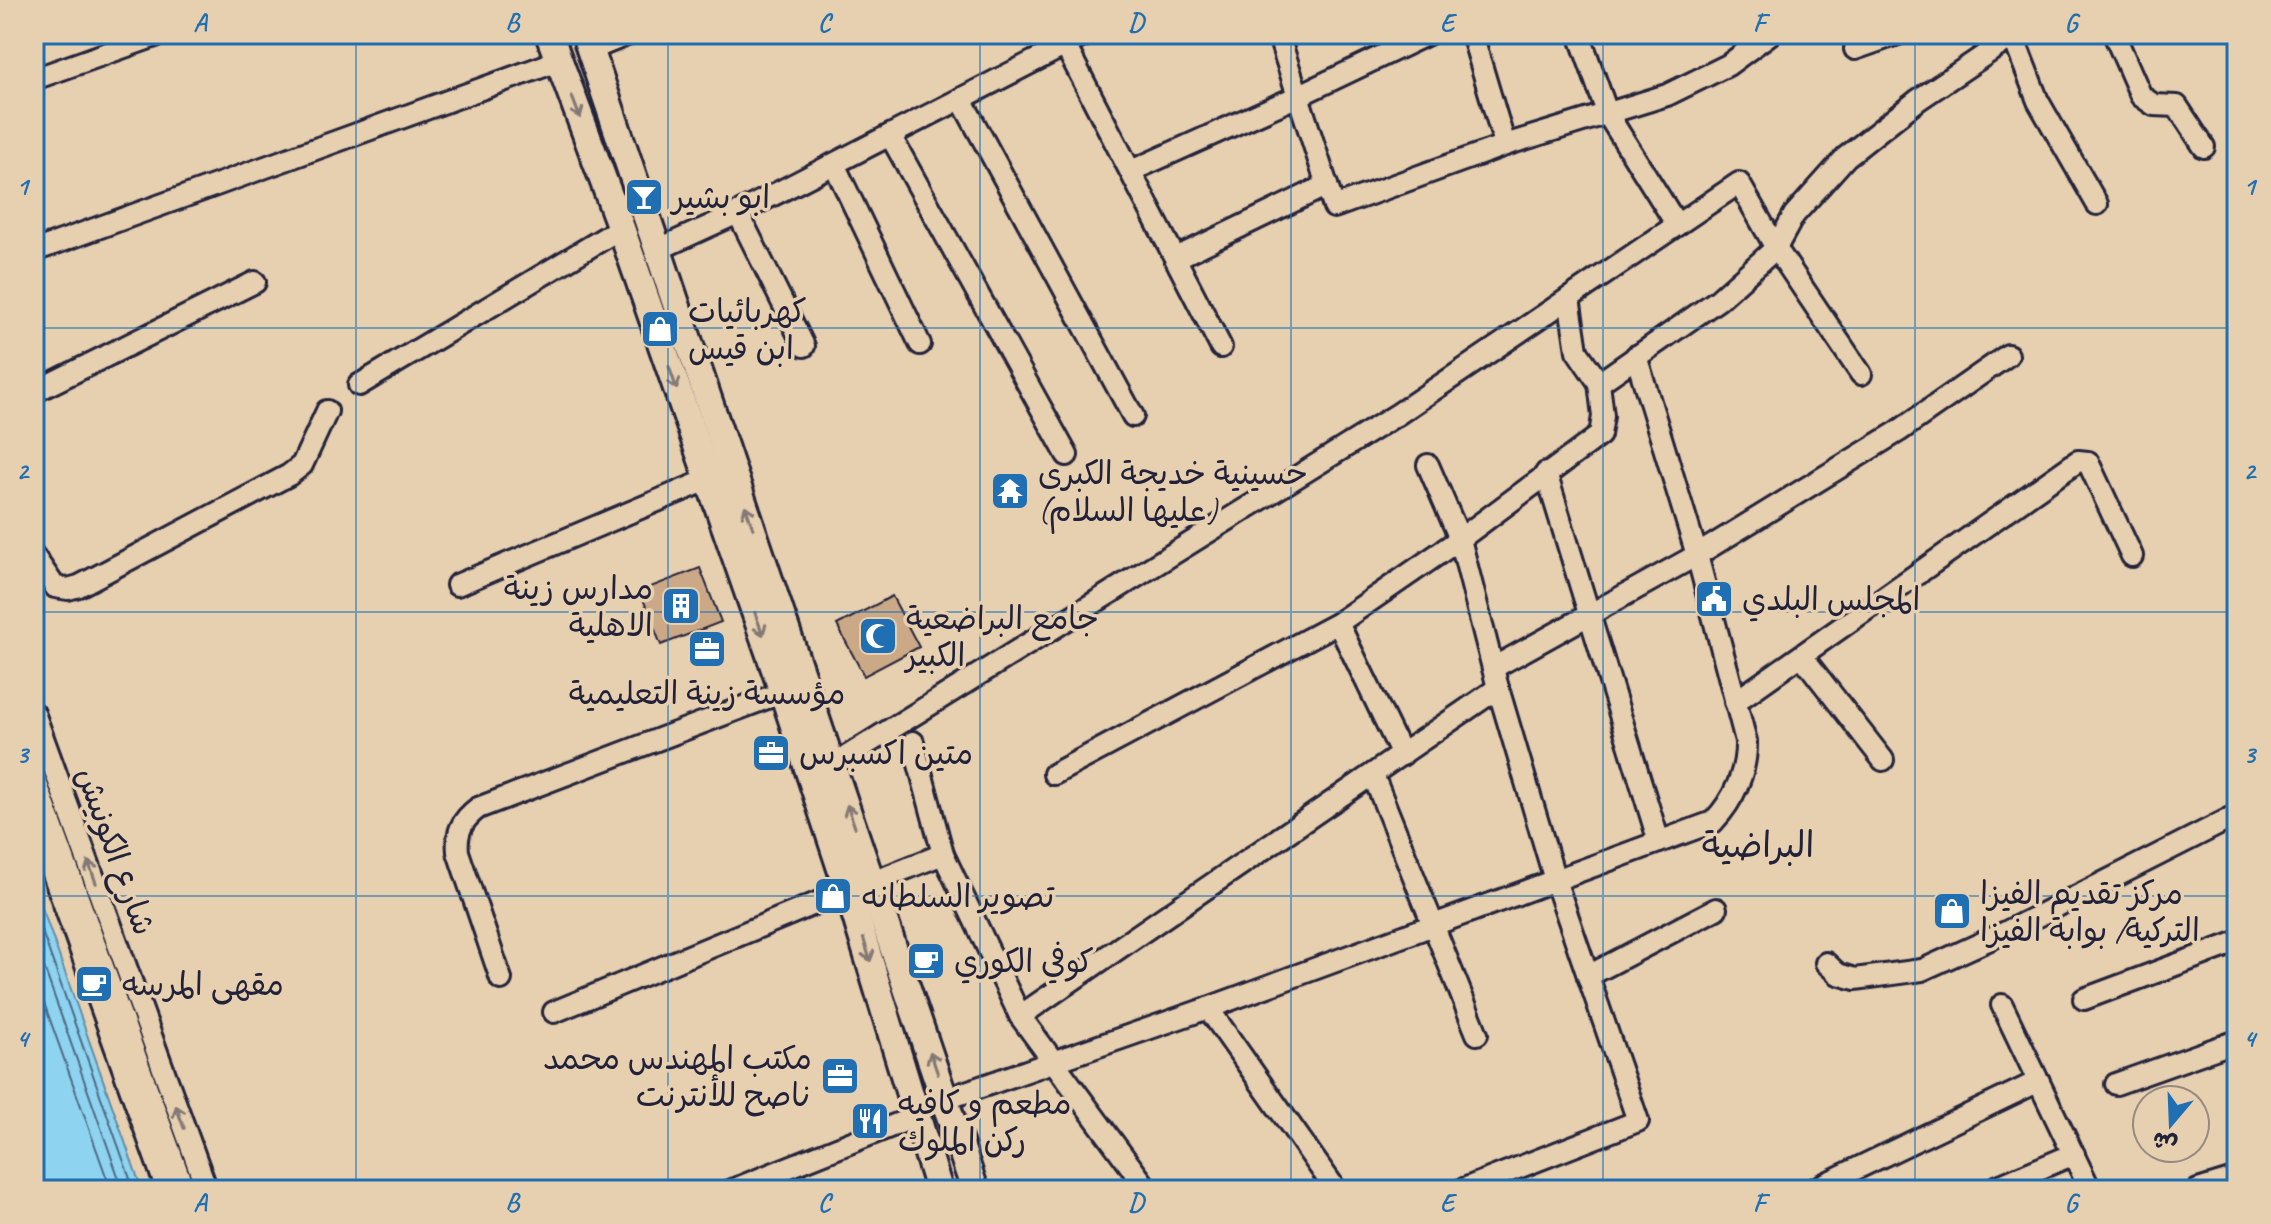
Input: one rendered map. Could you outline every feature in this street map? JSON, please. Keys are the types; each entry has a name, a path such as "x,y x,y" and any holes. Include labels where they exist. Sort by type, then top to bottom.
{"main road":[{"path":"549,34 621,228 783,692 946,1099 975,1190"},
{"path":"558,61 588,42 833,765 917,1116 939,1190"}],"street":[{"path":"34,79 161,34"},
{"path":"588,42 629,34"},
{"path":"657,250 738,213 1087,34"},
{"path":"1278,34 1334,207 1505,145 1667,95 1728,65 1770,34"},
{"path":"1131,171 1428,34"},
{"path":"1472,34 1505,145"},
{"path":"1579,34 1608,115 1677,225"},
{"path":"1855,49 1898,34"},
{"path":"2114,34 2141,96 2154,105 2177,106 2204,147"},
{"path":"1599,383 1718,300 1776,248 1794,215 1846,157 1918,100 2012,35 2038,101 2097,204"},
{"path":"1065,45 1221,347"},
{"path":"34,251 558,61"},
{"path":"961,99 1133,416"},
{"path":"890,135 1067,455"},
{"path":"834,164 920,344"},
{"path":"833,765 1398,414 1739,183 1776,248 1861,374"},
{"path":"1176,258 1327,185"},
{"path":"738,213 804,346"},
{"path":"359,385 621,228"},
{"path":"34,392 255,282"},
{"path":"1054,774 1338,623 1460,539 1600,435 1603,416 1599,383 1577,351 1569,298"},
{"path":"1493,668 1697,555 1899,431 2008,355"},
{"path":"946,1099 1208,1008 1713,822 1732,798 1746,759 1746,741 1697,555 1636,356"},
{"path":"34,556 55,587 68,589 79,586 289,475 302,465 327,411"},
{"path":"1735,702 2078,461 2088,462 2132,556"},
{"path":"1428,465 1460,539 1498,688 1555,880 1638,1121 1469,1189"},
{"path":"1546,473 1659,842"},
{"path":"457,585 707,480"},
{"path":"1338,623 1402,755"},
{"path":"1802,656 1883,760"},
{"path":"1020,1016 1498,688"},
{"path":"501,979 458,852 457,839 468,816 478,808 783,692"},
{"name":"شارع الكونيش","path":"34,713 207,1190"},
{"path":"913,742 943,854 1020,1016 1148,1190"},
{"path":"1373,775 1477,1034"},
{"name":"شارع الكونيش","path":"34,776 184,1190"},
{"path":"1826,963 1838,974 1855,979 1922,970 1958,955 2237,815"},
{"path":"34,821 167,1190"},
{"path":"554,1012 943,854"},
{"path":"1588,976 1716,909"},
{"path":"2084,999 2237,942"},
{"path":"2002,1005 2087,1183"},
{"path":"1208,1008 1336,1190"},
{"path":"2116,1084 2237,1041"},
{"path":"1812,1190 2039,1081"},
{"path":"732,1190 917,1116"},
{"path":"1989,1190 2074,1154"},
{"path":"2198,1190 2237,1178"}],"water":[{"path":"34,885 142,1190 34,1190"}],"building":[{"name":"مدارس زينة الاهلية","path":"700,568 721,622 661,645 640,591"},
{"name":"جامع البراضعية الكبير","path":"892,596 919,647 864,676 837,625"}],"place":[{"name":"ابو بشير","path":"644,197"},
{"name":"كهربائيات ابن قيس","path":"660,329"},
{"name":"حسينية خديجة الكبرى (عليها السلام)","path":"1010,491"},
{"name":"المجلس البلدي","path":"1714,599"},
{"name":"مدارس زينة الاهلية","path":"681,606"},
{"name":"جامع البراضعية الكبير","path":"878,636"},
{"name":"مؤسسة زينة التعليمية","path":"707,649"},
{"name":"متين اكسبرس","path":"771,753"},
{"name":"تصوير السلطانه","path":"833,896"},
{"name":"مركز تقديم الفيزا التركية/ بوابة الفيزا","path":"1952,911"},
{"name":"كوفي الكوري","path":"926,961"},
{"name":"مقهى المرسه","path":"94,984"},
{"name":"مكتب المهندس محمد ناصح للأنترنت","path":"840,1076"},
{"name":"مطعم و كافيه ركن الملوك","path":"870,1121"}],"district":[{"name":"البراضية","path":"1758,844"}]}
